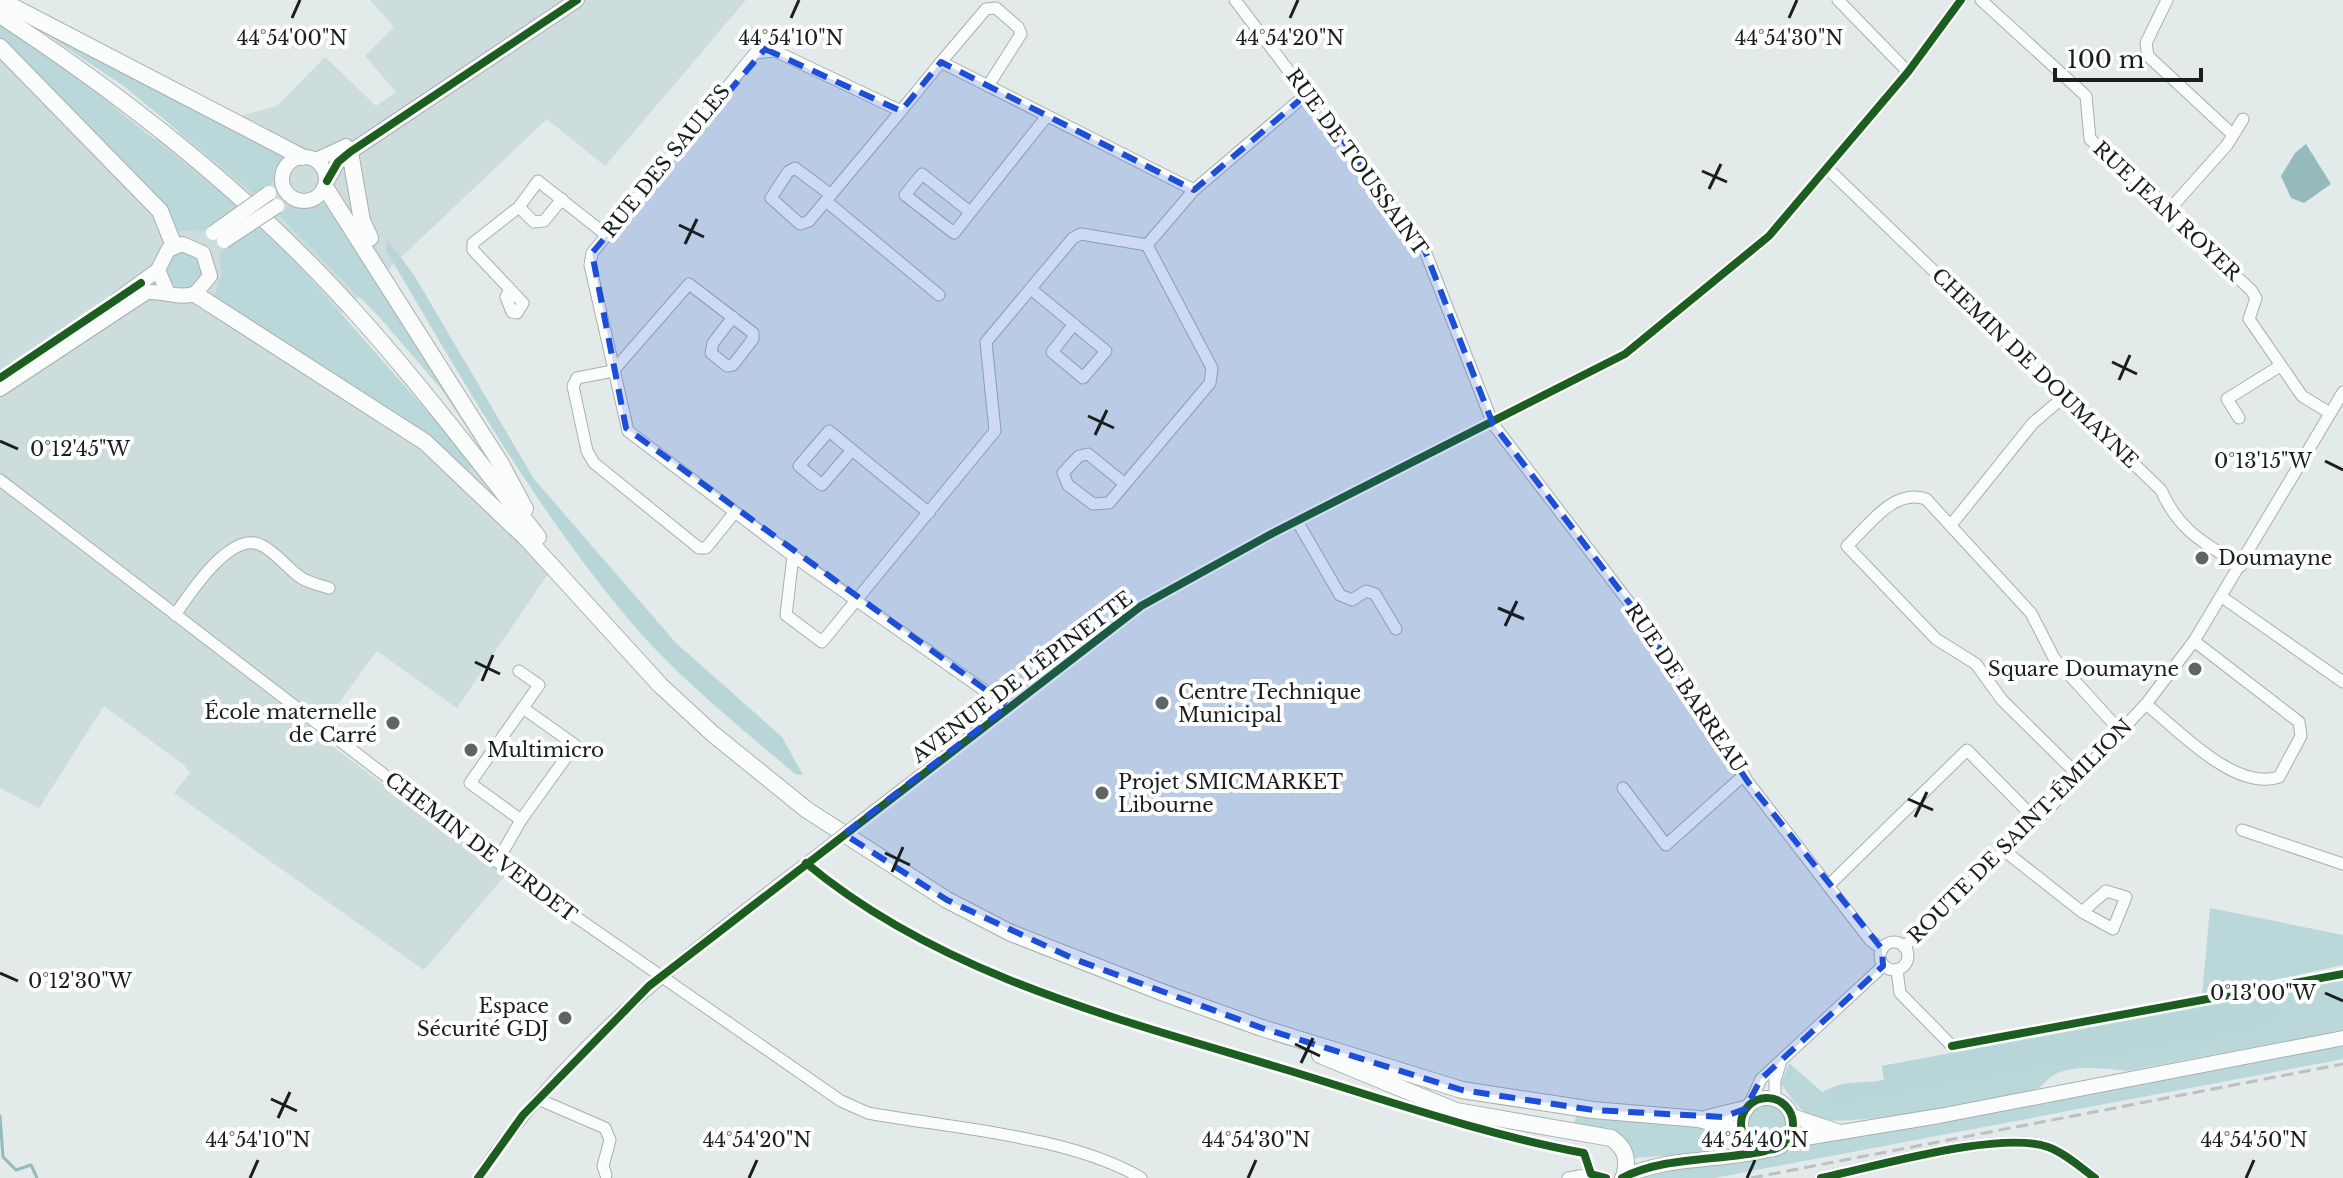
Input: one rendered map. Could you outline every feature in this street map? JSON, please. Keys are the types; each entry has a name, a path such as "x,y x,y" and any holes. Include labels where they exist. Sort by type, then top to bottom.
{"highway":[{"path":"0,0 309,158"},
{"path":"0,15 122,99 211,172 308,262 402,365 619,638"},
{"path":"0,47 160,211 182,246"},
{"path":"350,152 362,221 395,295"},
{"path":"326,184 501,464 547,549"},
{"path":"195,294 425,442 528,540 660,685 713,734 807,810 947,900 1011,933 1074,959 1262,1028 1462,1090 1593,1110 1699,1119 1723,1117 1747,1106"},
{"path":"1262,1028 1456,1111 1611,1138 1621,1145 1627,1159 1623,1178"},
{"path":"1699,1119 1742,1134"}],"main road":[{"path":"286,190 284,169 309,158 334,154 561,0"},
{"path":"286,190 310,201 326,184 338,162 350,152 577,0"},
{"path":"309,158 324,169 326,184"},
{"path":"167,291 158,270 162,256 182,246 218,237 286,190"},
{"path":"0,389 147,292 167,291 181,297 195,294 210,276 208,259 218,237"},
{"path":"182,246 208,259"},
{"path":"0,378 158,270"},
{"path":"1623,1178 1658,1165 1765,1151 1787,1141 2343,1038"},
{"path":"1725,1158 1742,1134 1747,1106 1758,1099 1775,1098 1789,1108 1793,1125 1787,1141"},
{"path":"1792,1116 1841,1132"},
{"path":"1742,1134 1765,1151"}],"street":[{"name":"RUE DE TOUSSAINT","path":"1235,0 1425,251 1493,424"},
{"path":"1838,0 1908,72"},
{"name":"RUE JEAN ROYER","path":"1981,0 2086,96 2090,139 2251,290 2256,298 2249,319 2280,366"},
{"path":"2167,0 2146,43 2148,56 2231,133"},
{"name":"AVENUE DE L'ÉPINETTE","path":"478,1178 538,1099 617,1016 660,977 1141,606 1297,521 1493,424 1625,354 1769,236 1908,72 1955,3"},
{"path":"939,295 828,198 795,168 788,172 771,198 804,224 828,198 986,9 996,8 1018,27 1021,34 988,86"},
{"name":"RUE DES SAULES","path":"901,111 775,51 755,53 605,234 592,253 590,265 628,431 793,556 859,599 1008,707"},
{"path":"941,62 1194,190"},
{"path":"1147,245 1194,190 1308,93"},
{"path":"970,212 922,174 905,195 954,233 1047,116"},
{"path":"2169,210 2227,145 2231,133 2243,119"},
{"name":"CHEMIN DE DOUMAYNE","path":"1827,168 2066,395 2161,490 2176,519 2188,532 2241,566"},
{"path":"509,291 473,250 473,243 519,207 538,181 605,234"},
{"path":"519,207 534,222 544,221 562,199"},
{"path":"793,556 786,615 822,642 995,431 986,342 1073,238 1081,234 1147,245"},
{"path":"1125,484 1088,454 1079,456 1063,473 1068,485 1093,504 1109,503 1125,484 1213,376 1212,368 1147,245"},
{"path":"733,317 689,284 613,371 577,378 573,386 587,451 594,463 699,548 706,548 735,512"},
{"path":"1031,289 1074,324 1106,351 1083,378 1052,352 1074,324"},
{"path":"2239,418 2227,399 2280,366 2302,396 2330,413"},
{"name":"ROUTE DE SAINT-ÉMILION","path":"1904,947 2080,777 2146,704 2194,641 2222,597 2291,475 2343,392"},
{"path":"1951,525 2033,423 2066,395"},
{"name":"RUE DE BARREAU","path":"1493,424 1631,605 1744,775 1870,940 1882,949"},
{"path":"852,450 822,485 799,466 829,431 929,513"},
{"name":"CHEMIN DE VERDET","path":"0,480 497,862 822,1090 858,1110 1053,1146 1125,1168 1141,1178"},
{"path":"2080,777 2002,700 1976,664 1936,639 1847,546 1901,496 1913,495 1926,499 2031,613 2054,658 2122,733"},
{"path":"1297,521 1340,595 1352,600 1366,591 1375,594 1396,629"},
{"path":"175,615 222,557 234,545 246,542 261,545 303,579 329,588"},
{"path":"2222,597 2343,682"},
{"path":"2146,704 2239,777 2264,782 2279,777 2301,736 2299,722 2194,641"},
{"path":"519,671 539,685 470,783 521,820"},
{"path":"497,862 521,820 575,745 523,708"},
{"path":"1828,886 1967,750 2036,820"},
{"path":"1623,788 1666,845 1744,775"},
{"path":"2242,830 2343,864"},
{"path":"2008,847 2011,856 2082,912"},
{"path":"1883,966 1882,949 1892,942 1904,947 1907,962 1897,970"},
{"path":"1883,966 1897,970"},
{"path":"1747,1106 1761,1079 1883,966"},
{"path":"1897,970 1900,993 1952,1046"},
{"path":"1775,1098 1775,1080 1781,1062"},
{"path":"538,1099 605,1128 610,1140 603,1166 606,1175"},
{"path":"1821,1178 1985,1145 2016,1142 2048,1147 2095,1178"},
{"path":"1568,1178 1591,1174 1623,1178"}],"highlighted area":[{"path":"765,49 901,111 941,62 1194,190 1308,93 1425,251 1493,424 1631,605 1748,782 1882,949 1883,966 1761,1079 1745,1109 1723,1117 1593,1110 1462,1090 1262,1028 1074,959 947,900 844,834 1008,706 626,428 592,253"}],"shaded area":[{"path":"370,0 746,0 605,166 547,119 339,316 428,412 554,565 457,708 377,651 316,734 505,876 424,970 174,793 190,773 184,765 104,706 39,808 0,788 0,32 154,139 277,106 325,57 376,106 396,92 365,56 394,27"},
{"path":"31,24 268,149 272,146 289,154 271,185 255,195 125,87"},
{"path":"0,25 87,85 237,206 205,230 174,231 174,220 164,205 0,39"},
{"path":"2306,144 2331,184 2304,203 2291,198 2281,176 2295,153"},
{"path":"290,205 306,210 327,205 497,465 494,469 442,390 381,319 279,215"},
{"path":"260,227 287,252 475,466 464,475 212,303 222,273 219,256 225,248"},
{"path":"387,239 414,275 534,479 676,643 782,737 803,775 795,774 689,682 630,621 595,578 530,487 471,394 386,250"},
{"path":"185,252 198,257 203,270 198,283 185,288 172,283 167,270 172,257"},
{"path":"2210,908 2343,935 2343,965 2202,996"},
{"path":"2343,978 2343,1030 2127,1071 2070,1069 2054,1075 2037,1089 1990,1101 1887,1117 1830,1120 1815,1118 1804,1112 1781,1083 1789,1063 1822,1092 1884,1080 1882,1066"},
{"path":"2269,997 2281,1015 2272,1026 2245,1032 1835,1104 1830,1088 1884,1080 1882,1066"},
{"path":"2343,1042 2343,1059 1714,1178 1631,1178 1660,1168 1775,1155 1789,1146"},
{"path":"1766,1102 1781,1108 1787,1123 1781,1138 1766,1144 1751,1138 1745,1123 1751,1108"},
{"path":"1576,1116 1729,1130 1733,1140 1722,1152 1634,1158 1624,1141 1574,1126"}],"waterway":[{"path":"0,1116 3,1157 16,1170 31,1165 37,1178"}],"railway":[{"path":"1751,1178 2343,1064"}],"cycle path":[{"path":"327,181 338,162 350,152 577,0"},
{"path":"478,1178 523,1115 649,986 1141,606 1273,533 1625,354 1769,236 1908,72 1961,0"},
{"path":"0,378 141,283"},
{"path":"806,863 859,902 915,936 1035,990 1434,1116 1584,1153 1591,1174 1606,1178"},
{"path":"1952,1046 2343,974"},
{"path":"1767,1098 1786,1105 1793,1124 1786,1143 1767,1150 1748,1143 1741,1124 1748,1105 1767,1098"},
{"path":"1821,1178 1936,1152 1999,1143 2048,1147 2095,1178"},
{"path":"1622,1178 1674,1162 1765,1151"}],"place":[{"name":"Doumayne","path":"2202,558"},
{"name":"Square Doumayne","path":"2195,669"},
{"name":"Centre Technique Municipal","path":"1162,703"},
{"name":"École maternelle de Carré","path":"393,723"},
{"name":"Multimicro","path":"471,750"},
{"name":"Projet SMICMARKET Libourne","path":"1102,793"},
{"name":"Espace Sécurité GDJ","path":"565,1018"}]}
